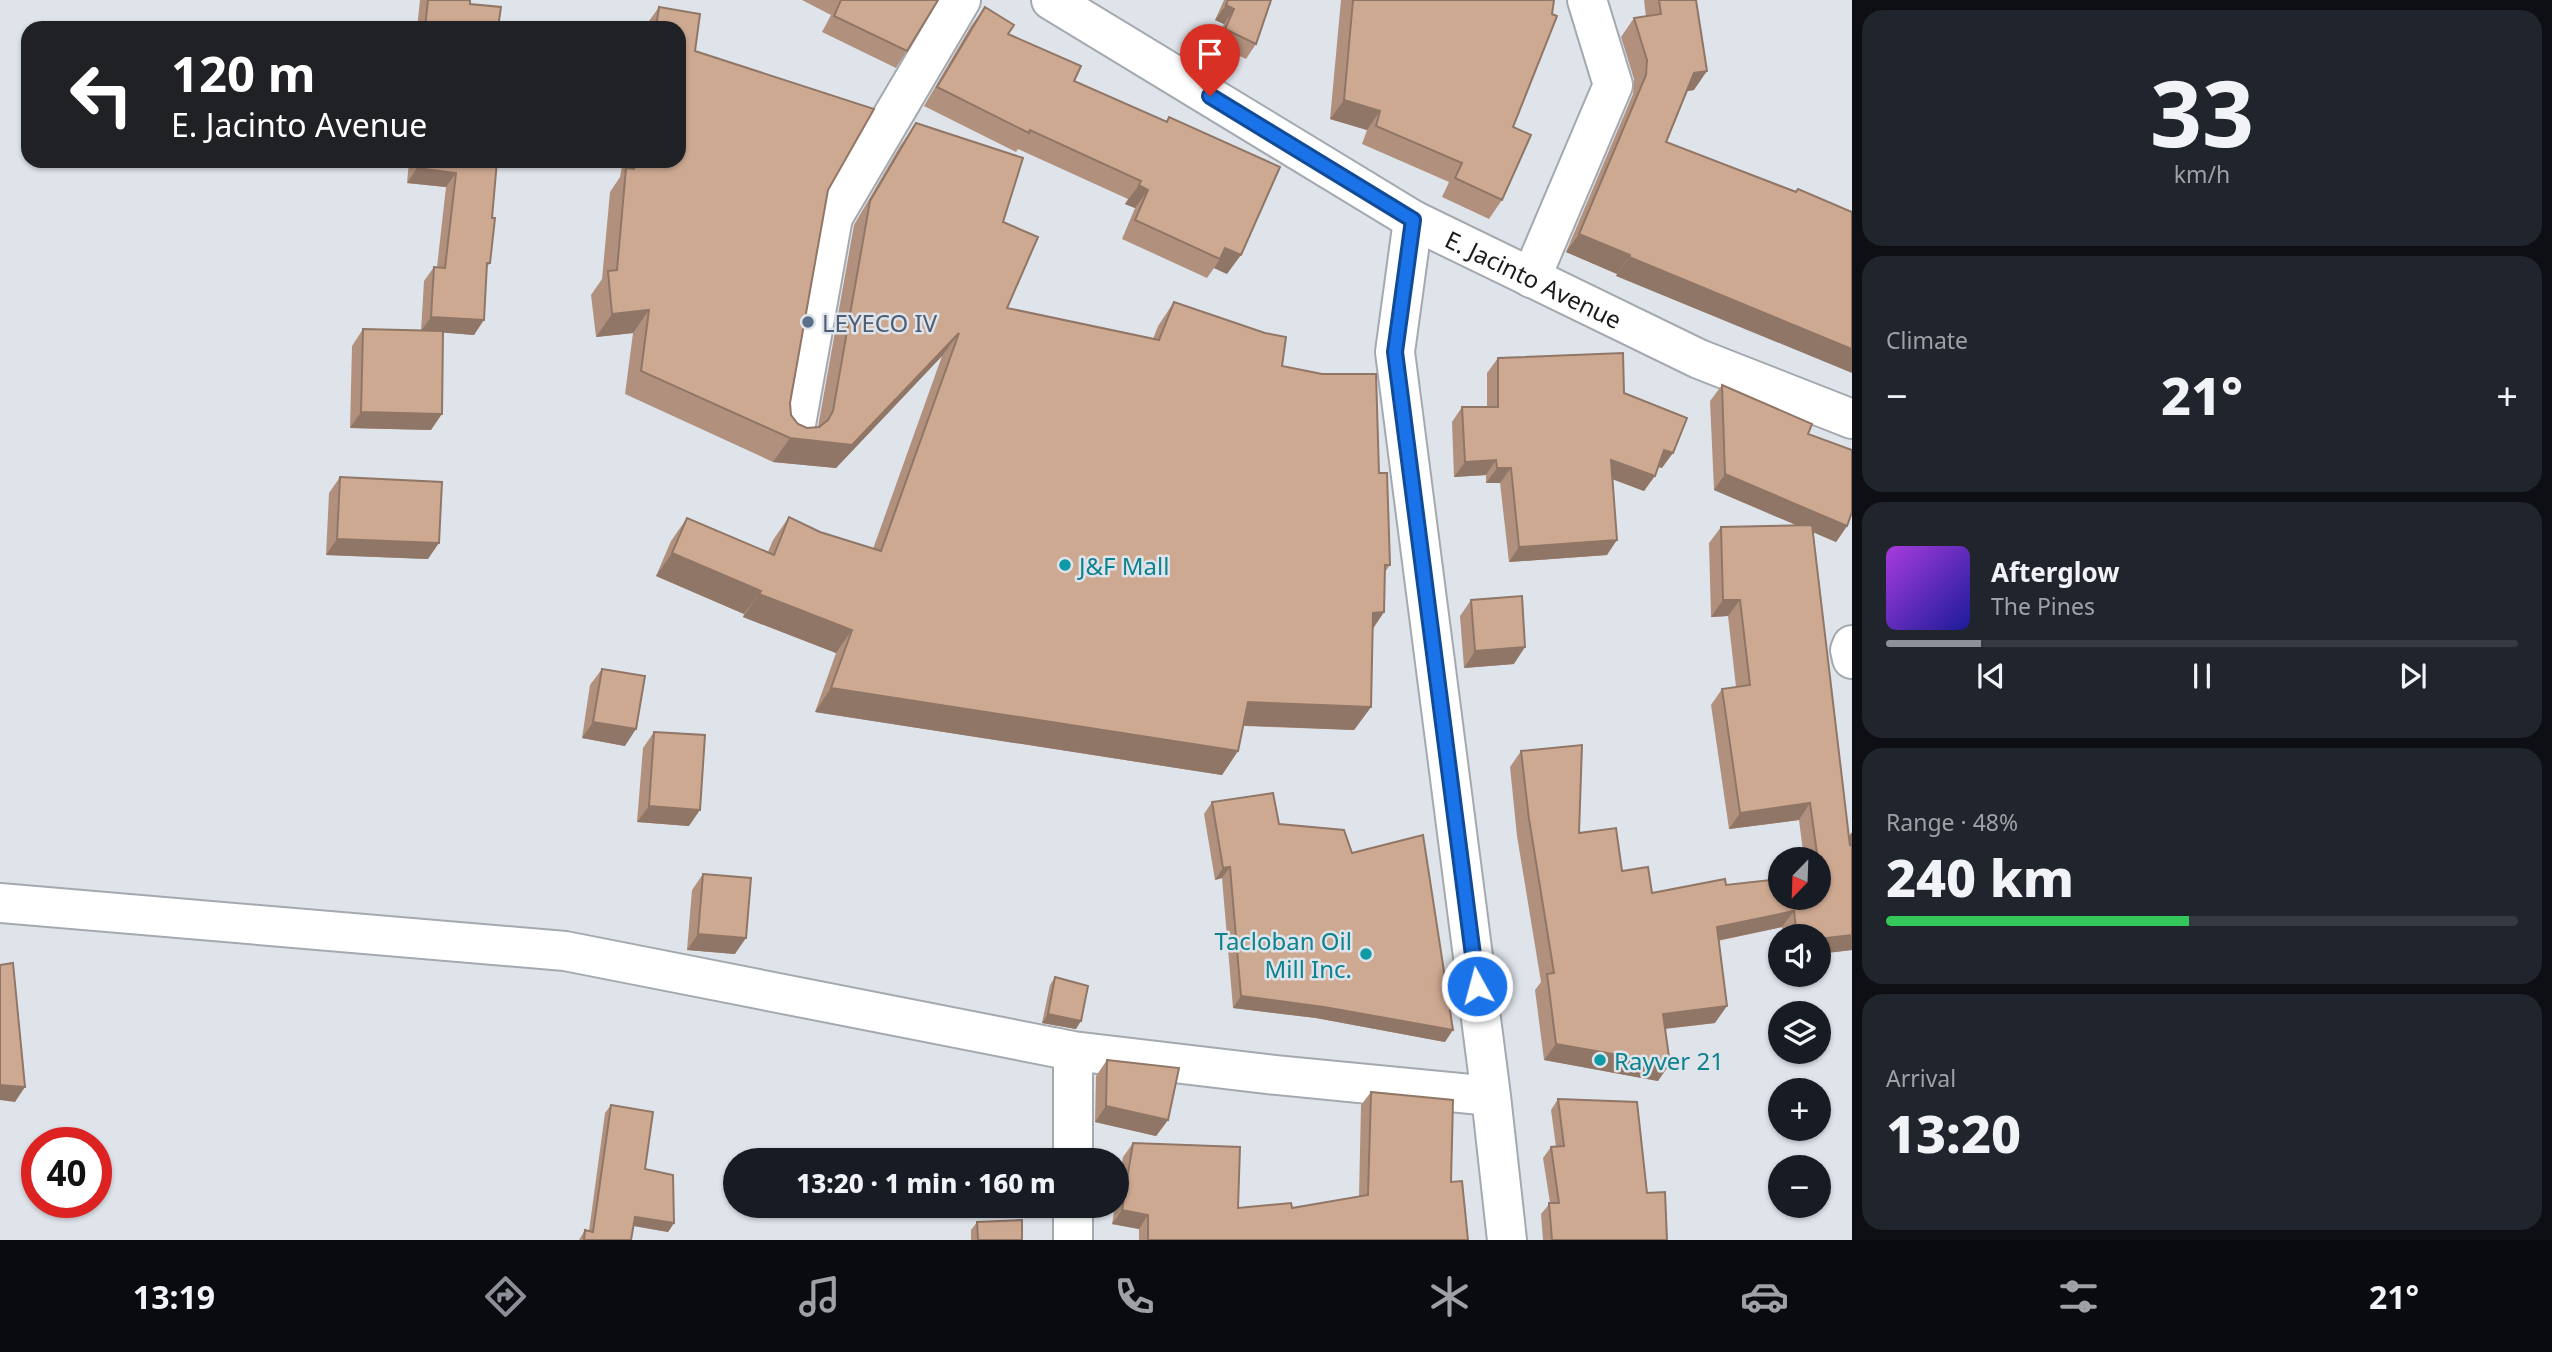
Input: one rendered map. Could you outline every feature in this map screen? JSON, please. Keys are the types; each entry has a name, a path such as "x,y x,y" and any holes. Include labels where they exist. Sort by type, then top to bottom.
{"street":[{"path":"795,430 833,217 961,0"},
{"name":"E. Jacinto Avenue","path":"1051,0 1413,220 1699,359 1852,419"},
{"path":"1531,278 1614,85 1587,0"},
{"path":"1413,220 1395,352 1491,1096 1507,1240"},
{"path":"1852,645 1852,659"},
{"path":"0,903 565,951 1073,1051 1276,1075 1491,1096"},
{"path":"1073,1051 1073,1148"},
{"path":"1073,1218 1073,1240"}],"building":[{"path":"428,0 470,0 470,4 501,7 499,21 426,21"},
{"path":"841,0 938,0 907,51 834,16"},
{"path":"1228,0 1271,0 1256,44 1225,29 1234,9 1226,5"},
{"path":"1353,0 1554,0 1552,14 1557,16 1513,127 1531,135 1502,200 1455,178 1462,163 1376,126 1380,111 1344,100"},
{"path":"1659,0 1696,0 1707,71 1694,73 1666,142 1796,192 1798,189 1852,212 1852,349 1579,234 1646,75 1647,60 1634,18 1661,14"},
{"path":"659,7 700,14 695,51 874,109 828,190 790,403 791,415 798,424 807,428 819,427 828,420 833,411 870,201 916,123 1023,158 1003,222 1038,237 1007,308 1159,340 1174,302 1265,333 1286,337 1282,366 1322,374 1376,374 1379,473 1387,473 1390,565 1385,565 1384,612 1373,613 1371,707 1248,702 1238,751 831,688 852,630 759,594 761,591 672,553 687,518 774,555 789,517 820,532 881,551 959,333 852,445 790,438 641,371 649,310 612,314 608,271 617,270 626,168 686,168 686,21 657,21"},
{"path":"985,7 1014,25 1008,34 1081,66 1074,81 1167,122 1169,117 1280,167 1241,255 1225,248 1220,259 1135,220 1148,190 1139,185 1141,181 1030,130 1029,133 937,87"},
{"path":"417,168 496,168 492,218 495,218 490,263 487,263 484,320 431,317 434,267 445,268 456,173"},
{"path":"363,329 443,331 442,414 361,412"},
{"path":"1623,353 1624,393 1687,418 1673,453 1664,450 1655,476 1611,460 1617,540 1519,547 1511,468 1497,468 1496,460 1465,462 1462,407 1498,407 1498,358"},
{"path":"1722,385 1812,424 1808,434 1852,450 1852,512 1847,526 1725,474"},
{"path":"340,477 442,482 439,543 337,539"},
{"path":"1812,525 1850,846 1852,833 1852,935 1831,937 1831,924 1796,924 1794,911 1717,927 1727,1006 1663,1014 1670,1064 1556,1044 1547,974 1554,973 1521,751 1582,745 1579,833 1616,828 1622,871 1648,867 1652,893 1725,879 1726,885 1768,880 1768,910 1831,910 1831,847 1816,847 1810,803 1740,813 1722,689 1750,685 1740,600 1723,600 1721,527"},
{"path":"1522,596 1525,647 1475,651 1471,600"},
{"path":"602,669 645,676 636,729 593,722"},
{"path":"654,732 705,735 700,810 649,806"},
{"path":"1273,793 1279,824 1344,830 1352,853 1423,835 1453,1030 1324,1007 1241,996 1230,867 1223,868 1212,802"},
{"path":"703,874 751,878 746,938 698,934"},
{"path":"13,963 25,1087 0,1085 0,965"},
{"path":"1055,977 1088,986 1081,1021 1048,1014"},
{"path":"1107,1060 1179,1068 1168,1120 1106,1106"},
{"path":"1371,1092 1453,1100 1451,1182 1462,1181 1468,1240 1148,1240 1148,1215 1129,1211 1129,1167 1133,1143 1240,1147 1238,1208 1291,1203 1292,1208 1368,1195"},
{"path":"1558,1099 1637,1102 1647,1193 1665,1192 1667,1240 1552,1240 1549,1203 1559,1203 1551,1147 1564,1146"},
{"path":"611,1105 653,1112 645,1169 673,1175 674,1223 635,1217 631,1240 584,1240 585,1230 593,1232"},
{"path":"1022,1220 1022,1240 978,1240 977,1222"}],"place":[{"name":"LEYECO IV","path":"808,322"},
{"name":"J&F Mall","path":"1065,565"},
{"name":"Tacloban Oil Mill Inc.","path":"1366,954"},
{"name":"Rayver 21","path":"1600,1060"}],"route":[{"path":"1210,96 1413,220 1395,352 1477,986"}]}
